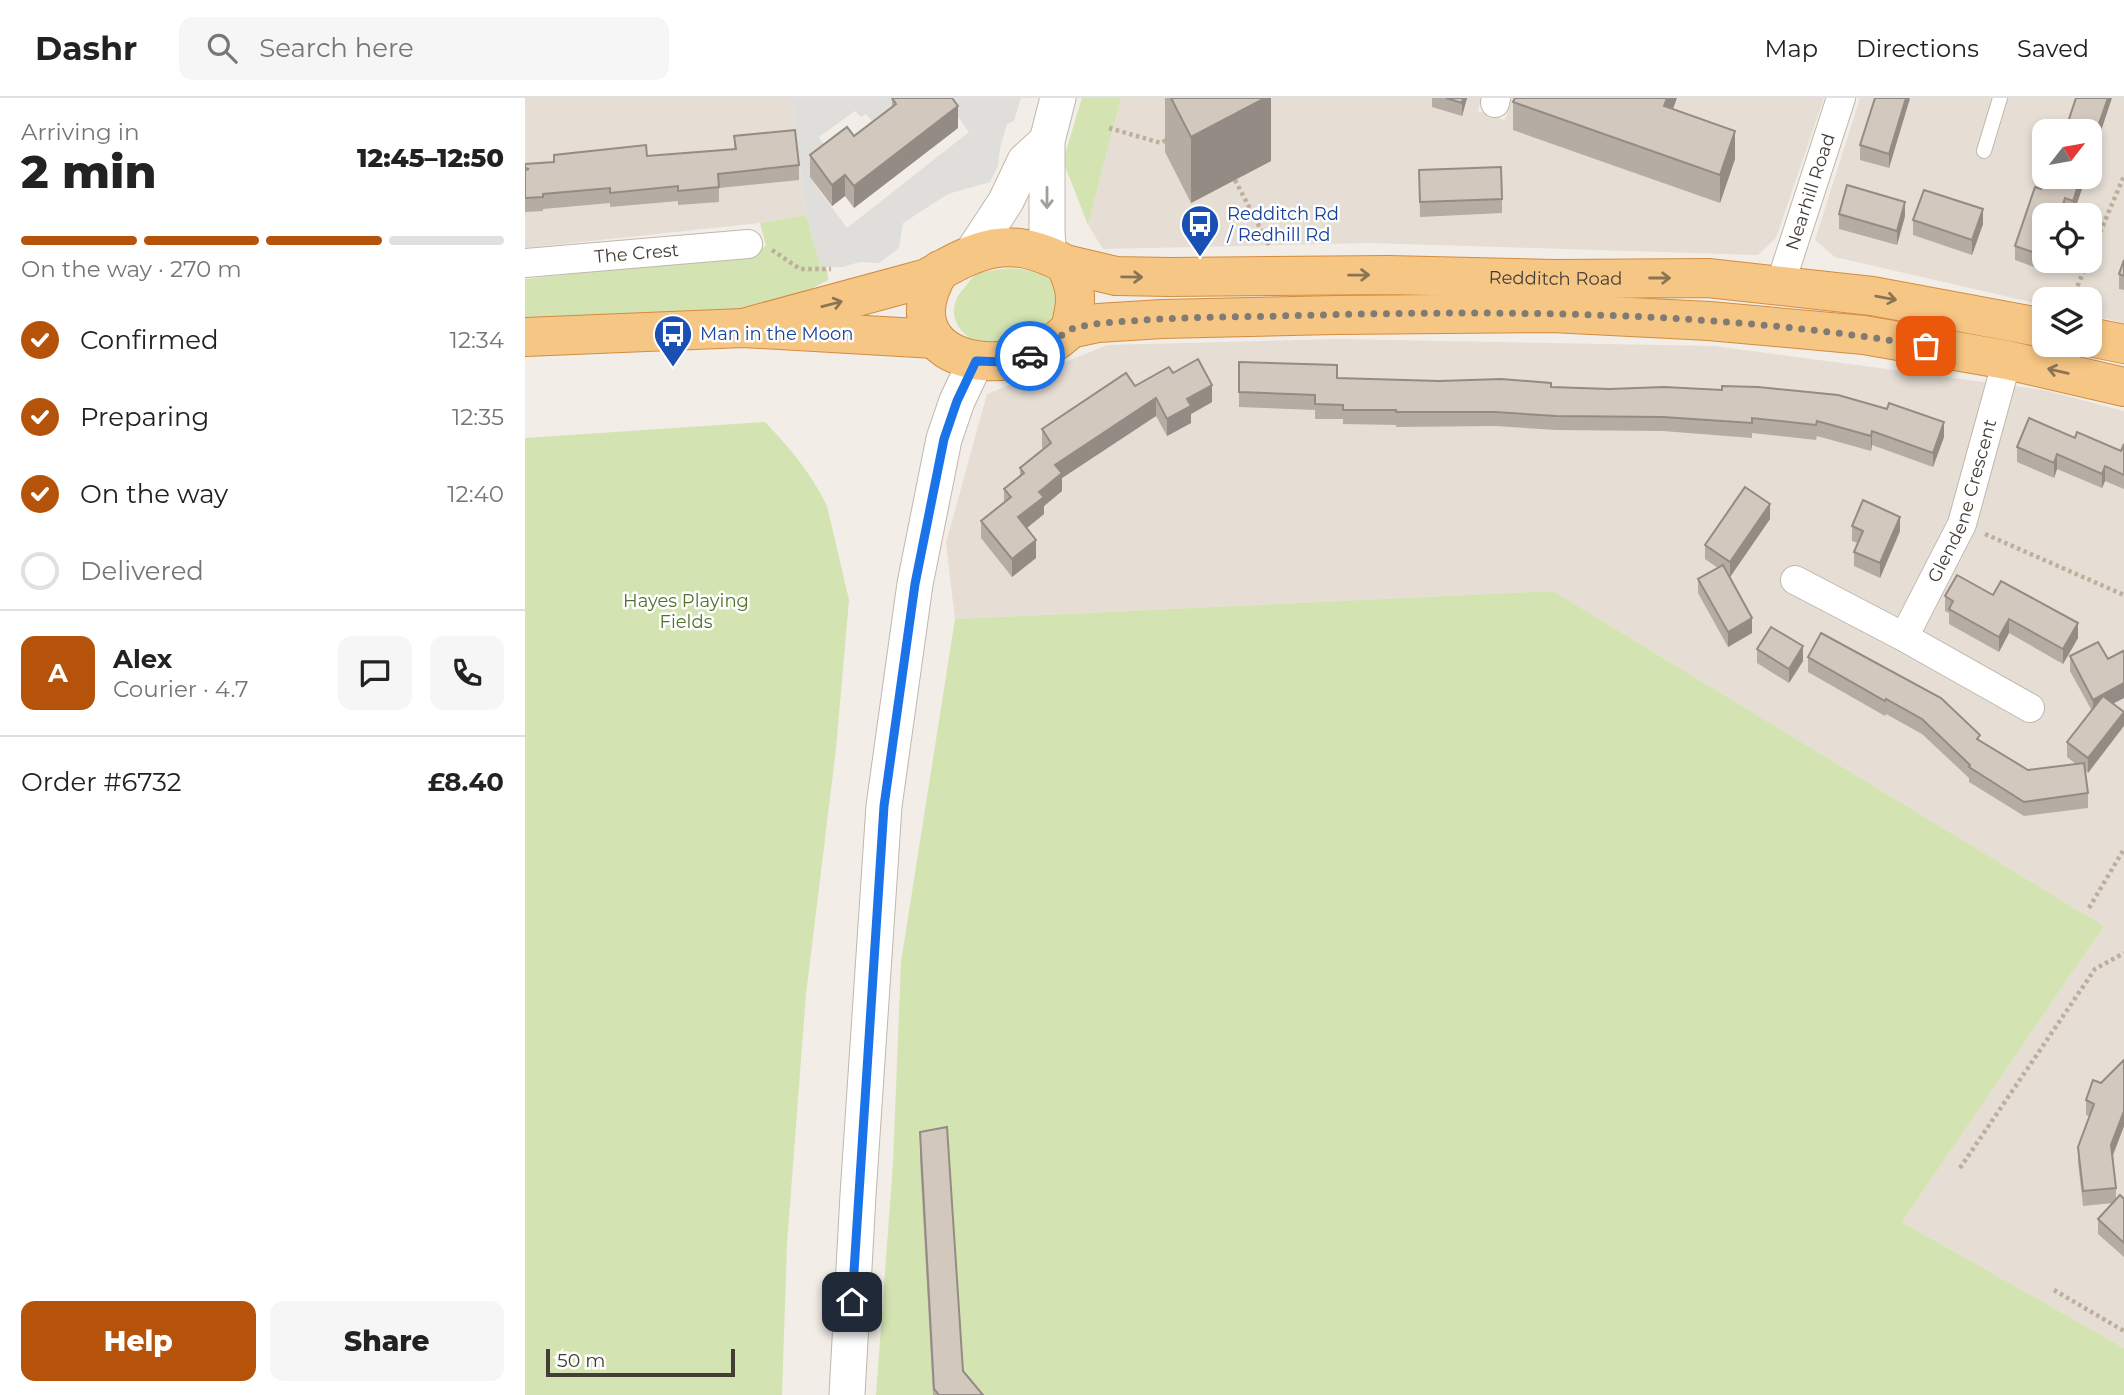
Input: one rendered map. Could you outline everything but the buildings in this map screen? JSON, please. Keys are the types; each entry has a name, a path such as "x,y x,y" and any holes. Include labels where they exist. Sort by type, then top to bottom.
{"highway":[{"path":"743,328 904,285 927,278 956,262 996,248 1011,248 1032,250 1057,260 1076,292 1070,329 1035,354 1018,360 990,363 949,351 935,339 928,322 927,301 932,285 956,262"},
{"name":"Redditch Road","path":"1057,260 1116,276 1708,278 1872,296 2032,326"},
{"name":"Redditch Road","path":"1070,329 1098,323 1162,319 1552,313 1709,321 1864,335 2007,360 2124,387"},
{"path":"525,337 743,328 935,339"},
{"path":"2102,340 2124,344"}],"street":[{"path":"1057,260 1047,141 1058,98"},
{"name":"Nearhill Road","path":"1780,285 1841,98"},
{"path":"956,262 1006,201 1025,161 1047,141"},
{"name":"The Crest","path":"525,263 748,243"},
{"name":"Glendene Crescent","path":"1905,637 1962,524 2007,360"},
{"path":"847,1395 857,1195 884,806 915,584 944,439 957,401 976,361"},
{"path":"1795,580 1905,637 2030,708"}],"lane":[{"path":"1984,151 2000,98"}],"path":[{"path":"1109,128 1161,142 1171,137"},
{"path":"2102,229 2124,176"},
{"path":"1235,180 1275,256"},
{"path":"748,243 766,246 800,269 837,269"},
{"path":"1962,524 2124,595"},
{"path":"2089,908 2124,849"},
{"path":"1960,1168 2095,969 2124,953"},
{"path":"2054,1290 2124,1331"}],"shaded area":[{"path":"525,98 791,98 806,215 760,223 525,248"},
{"path":"791,98 908,98 875,125 866,114 861,117 855,111 819,137 824,145 818,148 814,155 815,185 847,228 969,132 944,98 1021,98 1014,121 1007,124 998,166 990,182 948,194 903,223 899,248 879,263 860,262 842,267 821,267 806,215"},
{"path":"1121,98 1481,98 1478,111 1505,120 1512,98 1824,98 1776,238 1758,255 1370,243 1103,249 1088,225"},
{"path":"1860,98 2124,98 2124,323 2102,318 2102,287 2032,287 2032,302 1835,257 1815,240"},
{"path":"1338,339 1714,346 2044,390 2124,411 2124,1348 1902,1222 2104,926 1553,591 955,619 946,543 987,394 1107,345"}],"green space":[{"path":"1082,98 1121,98 1088,225 1063,161"},
{"path":"806,215 821,267 827,269 828,280 781,304 752,314 525,324 525,279 648,265 743,258 766,246 760,223"},
{"path":"1009,268 1038,272 1050,278 1061,289 1056,315 1044,329 1016,342 995,346 974,340 960,329 956,321 954,313 958,295 976,275"},
{"name":"Hayes Playing Fields","path":"765,422 799,461 827,506 849,600 836,749 806,994 787,1244 782,1395 525,1395 525,438"},
{"path":"1553,591 2104,926 1902,1222 2124,1348 2124,1395 876,1395 893,1163 901,962 955,619"}],"way so far":[{"path":"1030,356 1070,329 1098,323 1336,315 1552,313 1709,321 1864,335 1926,346"}],"place":[{"name":"Redditch Rd / Redhill Rd","path":"1200,258"},
{"name":"Man in the Moon","path":"673,368"}],"route":[{"path":"852,1302 884,806 915,584 944,439 957,401 976,361 1004,362 1030,356"}]}
